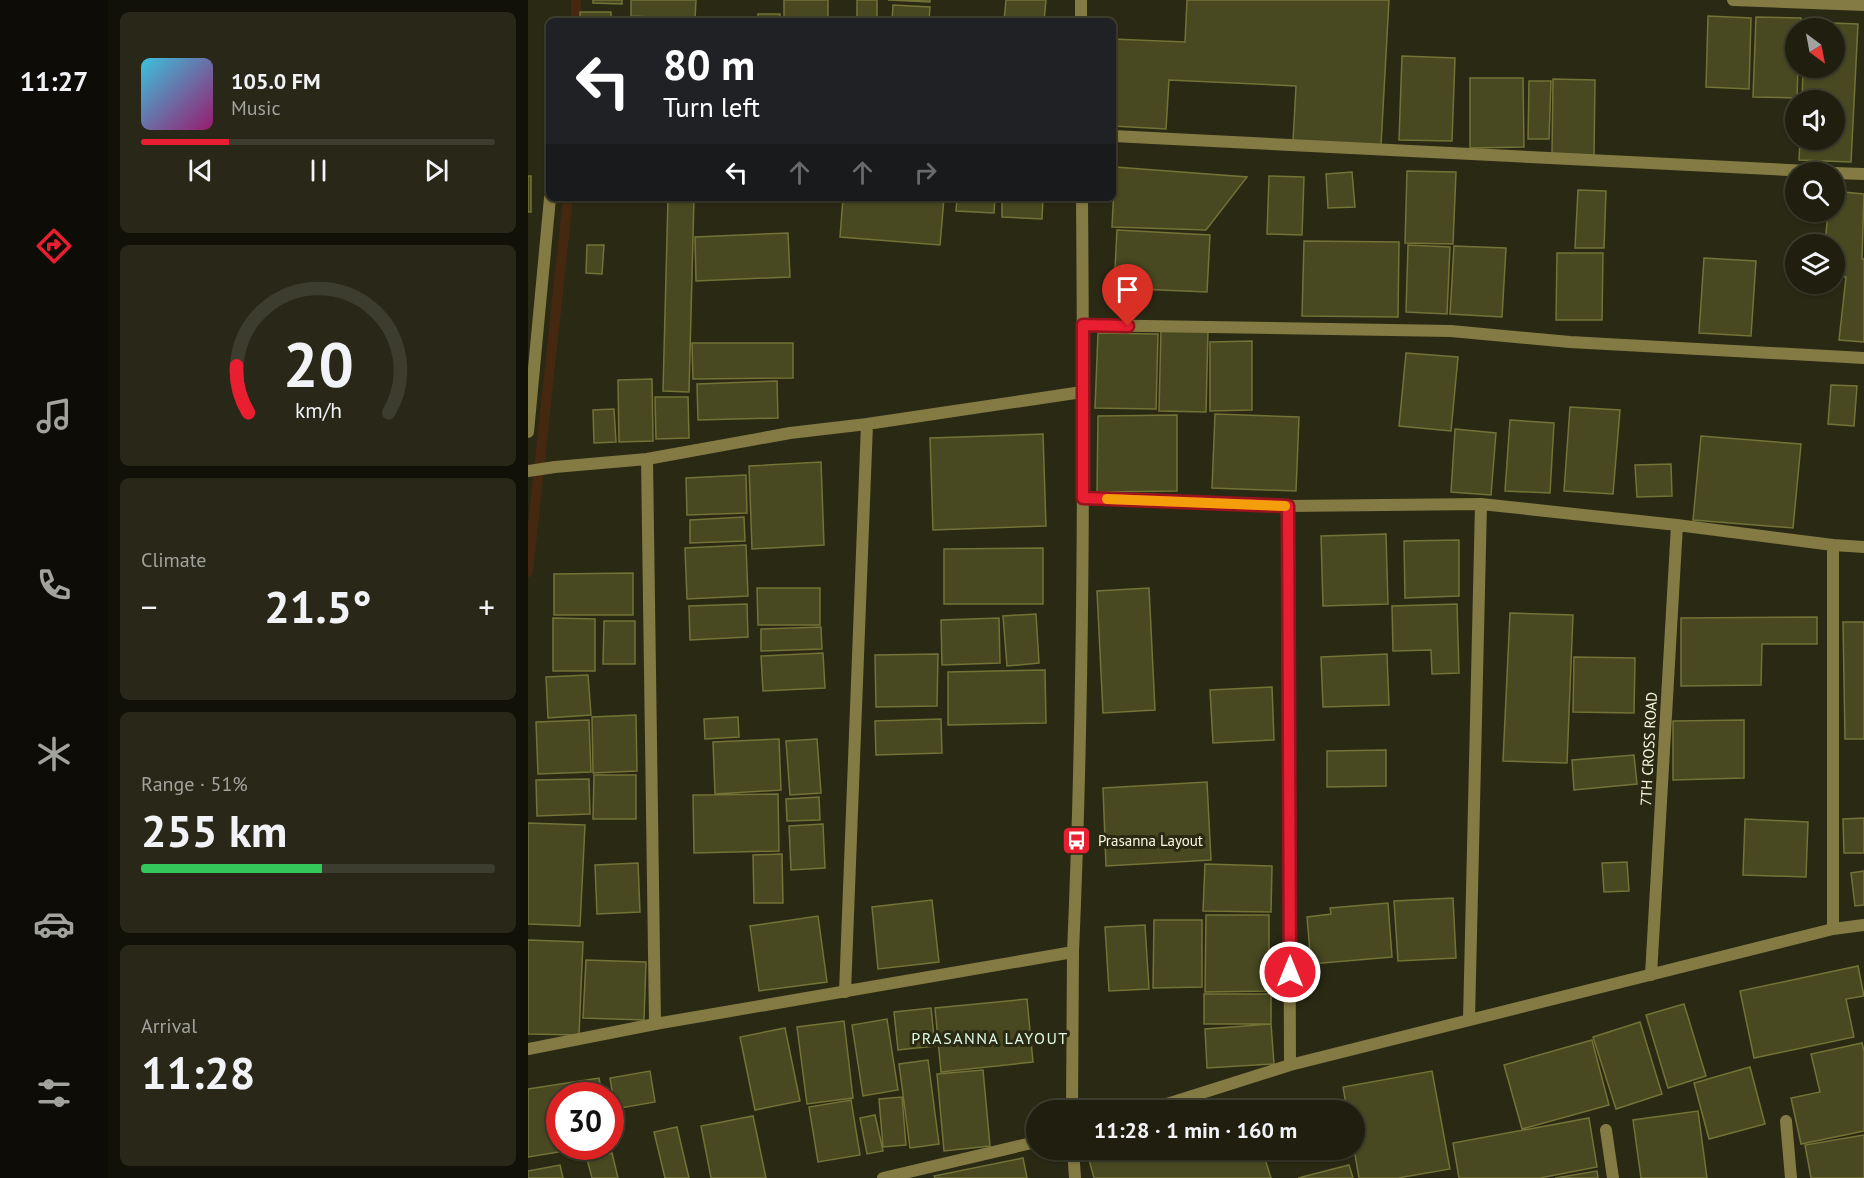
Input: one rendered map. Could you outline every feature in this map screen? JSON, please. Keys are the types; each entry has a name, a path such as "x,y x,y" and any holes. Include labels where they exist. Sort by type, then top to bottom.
{"street":[{"path":"1081,0 1081,18"},
{"path":"1733,0 1864,5"},
{"path":"1116,136 1785,170"},
{"path":"1845,173 1864,174"},
{"path":"528,432 550,201"},
{"path":"1072,1100 1083,498 1082,201"},
{"path":"1083,325 1451,331 1570,342 1864,358"},
{"path":"528,471 555,466 647,459 790,433 1082,392"},
{"path":"845,992 867,424"},
{"path":"647,459 655,1024"},
{"path":"1083,498 1288,506 1481,504 1864,547"},
{"path":"1469,1020 1481,504"},
{"path":"1288,506 1290,1065"},
{"name":"7TH CROSS ROAD","path":"1651,975 1677,525"},
{"path":"1833,545 1833,929"},
{"path":"1180,1100 1290,1065 1833,929 1864,925"},
{"path":"528,1050 655,1024 1073,952"},
{"path":"1786,1121 1791,1178"},
{"path":"1606,1130 1613,1178"},
{"path":"883,1178 1026,1144"},
{"path":"1074,1160 1075,1178"}],"building":[{"path":"593,0 622,0 622,4 593,3"},
{"path":"631,0 696,0 695,18 631,16"},
{"path":"784,0 828,0 828,18 784,18"},
{"path":"857,0 877,0 877,18 857,18"},
{"path":"888,0 930,0 930,2"},
{"path":"1006,0 1046,0 1044,18 1004,18"},
{"path":"1187,0 1389,0 1381,145 1293,141 1296,86 1169,80 1166,129 1116,126 1116,39 1185,42"},
{"path":"893,5 930,7 929,18 892,18"},
{"path":"580,12 611,12 611,18 580,18"},
{"path":"758,14 780,14 780,18 758,18"},
{"path":"1708,16 1751,18 1749,89 1706,87"},
{"path":"1756,17 1801,18 1785,18 1785,78 1798,78 1797,90 1785,90 1785,98 1753,97"},
{"path":"1845,24 1858,24 1851,162 1799,160 1800,150 1845,150 1845,90 1802,90 1803,78 1845,78"},
{"path":"1402,56 1455,58 1452,141 1399,140"},
{"path":"1470,78 1523,78 1524,147 1470,148"},
{"path":"1553,79 1595,80 1594,155 1552,155"},
{"path":"1529,81 1551,81 1549,139 1528,139"},
{"path":"1116,167 1247,177 1206,230 1112,227 1113,201 1116,201"},
{"path":"1407,171 1456,172 1453,244 1405,243"},
{"path":"1352,172 1355,207 1328,208 1326,174"},
{"path":"528,176 531,176 531,212 528,212"},
{"path":"1269,176 1304,177 1302,235 1267,234"},
{"path":"1578,190 1606,191 1604,248 1575,248"},
{"path":"1845,192 1864,194 1862,259 1864,259 1864,342 1839,340 1846,277 1845,234 1826,234 1827,222 1845,222"},
{"path":"668,201 694,201 689,392 663,391"},
{"path":"843,201 944,201 940,245 840,237"},
{"path":"957,201 995,201 994,213 956,211"},
{"path":"1002,201 1043,201 1042,219 1002,217"},
{"path":"1117,230 1210,235 1207,292 1114,288"},
{"path":"788,233 790,277 696,281 695,237"},
{"path":"1304,241 1399,242 1398,317 1302,316"},
{"path":"587,245 604,245 602,274 586,273"},
{"path":"1408,245 1450,247 1447,314 1406,312"},
{"path":"1454,246 1506,248 1502,317 1450,314"},
{"path":"1557,253 1603,253 1602,320 1556,320"},
{"path":"1704,258 1756,261 1751,336 1699,333"},
{"path":"1161,329 1208,330 1206,412 1159,411"},
{"path":"1098,333 1158,334 1156,409 1095,408"},
{"path":"1252,341 1252,410 1210,411 1210,342"},
{"path":"692,343 793,343 793,378 693,379"},
{"path":"1406,353 1458,357 1451,431 1399,426"},
{"path":"652,379 653,441 619,442 618,380"},
{"path":"777,381 778,418 698,420 697,384"},
{"path":"1831,385 1857,386 1854,426 1828,424"},
{"path":"655,397 688,397 689,438 656,439"},
{"path":"1570,407 1620,410 1613,494 1564,491"},
{"path":"614,409 616,442 594,443 593,410"},
{"path":"1215,414 1299,417 1296,491 1212,488"},
{"path":"1177,415 1177,491 1097,492 1098,416"},
{"path":"1510,420 1554,423 1550,493 1505,491"},
{"path":"1455,429 1496,433 1491,495 1451,492"},
{"path":"1043,434 1046,526 933,530 930,438"},
{"path":"1701,436 1801,444 1793,528 1693,520"},
{"path":"821,462 824,545 752,549 749,466"},
{"path":"1671,464 1672,496 1637,497 1635,465"},
{"path":"746,475 747,513 687,515 686,478"},
{"path":"744,517 745,541 690,543 690,520"},
{"path":"1386,534 1388,604 1323,606 1321,536"},
{"path":"1459,540 1459,596 1405,598 1404,541"},
{"path":"746,545 748,596 687,599 685,548"},
{"path":"1043,548 1043,604 944,604 944,549"},
{"path":"633,573 633,615 554,615 554,574"},
{"path":"757,588 820,588 820,625 758,625"},
{"path":"1149,588 1155,710 1103,713 1097,591"},
{"path":"747,604 748,637 690,640 689,606"},
{"path":"1457,604 1459,673 1432,674 1431,650 1393,651 1392,606"},
{"path":"1510,613 1573,615 1567,763 1503,761"},
{"path":"1036,614 1039,663 1007,666 1003,616"},
{"path":"1817,617 1817,644 1762,644 1761,685 1681,686 1681,618"},
{"path":"553,618 595,619 595,671 553,671"},
{"path":"999,618 1000,663 942,665 941,620"},
{"path":"604,621 635,621 635,664 603,664"},
{"path":"1843,622 1864,622 1864,739 1845,739"},
{"path":"821,627 822,649 761,651 761,629"},
{"path":"823,653 825,688 763,691 761,656"},
{"path":"938,654 937,706 876,707 875,655"},
{"path":"1387,654 1389,705 1323,707 1321,657"},
{"path":"1574,657 1635,658 1634,713 1573,712"},
{"path":"1045,670 1046,723 948,725 948,672"},
{"path":"588,675 591,715 548,718 546,677"},
{"path":"1272,687 1274,740 1213,743 1210,690"},
{"path":"636,715 637,771 593,773 592,717"},
{"path":"738,717 739,737 705,739 704,719"},
{"path":"941,719 942,753 876,755 875,721"},
{"path":"589,720 591,772 538,774 536,722"},
{"path":"1744,720 1744,778 1673,780 1673,721"},
{"path":"779,739 781,790 715,794 713,742"},
{"path":"817,739 821,793 790,795 786,741"},
{"path":"1386,750 1386,786 1327,787 1327,751"},
{"path":"1634,755 1637,784 1574,790 1572,760"},
{"path":"594,775 636,775 636,819 593,819"},
{"path":"589,779 590,814 537,816 536,780"},
{"path":"1207,782 1211,860 1106,866 1103,788"},
{"path":"778,794 779,851 694,853 693,795"},
{"path":"819,797 820,820 787,821 786,799"},
{"path":"1864,818 1864,853 1844,853 1843,819"},
{"path":"1745,819 1808,822 1806,877 1743,875"},
{"path":"528,823 585,825 580,926 528,924"},
{"path":"823,824 825,868 791,870 789,826"},
{"path":"782,854 783,903 754,903 753,855"},
{"path":"1627,862 1629,891 1604,892 1602,863"},
{"path":"638,863 640,912 597,914 595,865"},
{"path":"1205,864 1272,866 1271,912 1203,911"},
{"path":"1864,871 1864,905 1855,906 1851,873"},
{"path":"1453,898 1456,958 1398,961 1394,901"},
{"path":"932,900 939,962 878,969 872,907"},
{"path":"1388,903 1392,957 1311,964 1307,917 1331,914 1330,908"},
{"path":"1206,915 1269,915 1269,991 1205,992"},
{"path":"818,916 827,982 759,991 750,926"},
{"path":"1154,920 1202,920 1202,987 1153,988"},
{"path":"1145,925 1149,989 1109,991 1105,927"},
{"path":"528,940 583,942 579,1035 528,1034"},
{"path":"586,960 646,962 644,1020 583,1018"},
{"path":"1858,966 1864,996 1846,999 1854,1037 1754,1058 1740,991"},
{"path":"1204,994 1271,994 1271,1024 1204,1024"},
{"path":"1027,999 1033,1062 941,1072 935,1008"},
{"path":"1684,1004 1706,1076 1668,1088 1646,1015"},
{"path":"931,1008 935,1046 898,1050 894,1012"},
{"path":"887,1019 898,1090 863,1096 852,1025"},
{"path":"844,1021 853,1098 807,1104 797,1027"},
{"path":"1640,1022 1662,1094 1616,1109 1593,1037"},
{"path":"1271,1024 1274,1064 1207,1068 1205,1029"},
{"path":"785,1028 800,1101 755,1110 740,1037"},
{"path":"1592,1040 1609,1105 1522,1129 1504,1065"},
{"path":"1862,1043 1864,1051 1864,1131 1801,1144 1791,1098 1820,1092 1811,1054"},
{"path":"928,1060 939,1144 910,1148 899,1064"},
{"path":"1750,1067 1765,1124 1709,1139 1694,1083"},
{"path":"983,1070 990,1146 944,1151 937,1074"},
{"path":"650,1071 655,1102 624,1107 624,1082 611,1082 610,1078"},
{"path":"1432,1071 1450,1169 1398,1178 1359,1178 1356,1160 1365,1160 1365,1100 1345,1100 1343,1087"},
{"path":"599,1078 600,1082 573,1082"},
{"path":"546,1086 546,1154 528,1157 528,1089"},
{"path":"902,1097 906,1145 883,1147 879,1099"},
{"path":"851,1100 860,1155 818,1162 809,1107"},
{"path":"1698,1111 1707,1178 1641,1178 1633,1120"},
{"path":"875,1115 883,1151 867,1154 860,1118"},
{"path":"753,1116 766,1178 711,1178 701,1126"},
{"path":"1589,1118 1597,1167 1540,1178 1459,1178 1453,1143"},
{"path":"677,1127 689,1178 665,1178 654,1132"},
{"path":"1864,1135 1864,1178 1811,1178 1805,1145"},
{"path":"1023,1158 1027,1178 935,1178 934,1176"},
{"path":"587,1160 614,1160 618,1178 592,1178"},
{"path":"1089,1160 1265,1160 1271,1178 1094,1178"},
{"path":"560,1165 563,1178 528,1178 528,1171"},
{"path":"1349,1165 1353,1178 1298,1178"},
{"path":"1597,1171 1598,1178 1555,1178"}],"waterway":[{"path":"576,0 576,18"},
{"path":"528,572 568,201"}],"slow traffic":[{"path":"1107,499 1285,506"}],"place":[{"name":"Prasanna Layout","path":"1077,841"}],"district":[{"name":"PRASANNA LAYOUT","path":"990,1038"}],"route":[{"path":"1128,326 1083,325 1083,498 1288,506 1290,972"}]}
